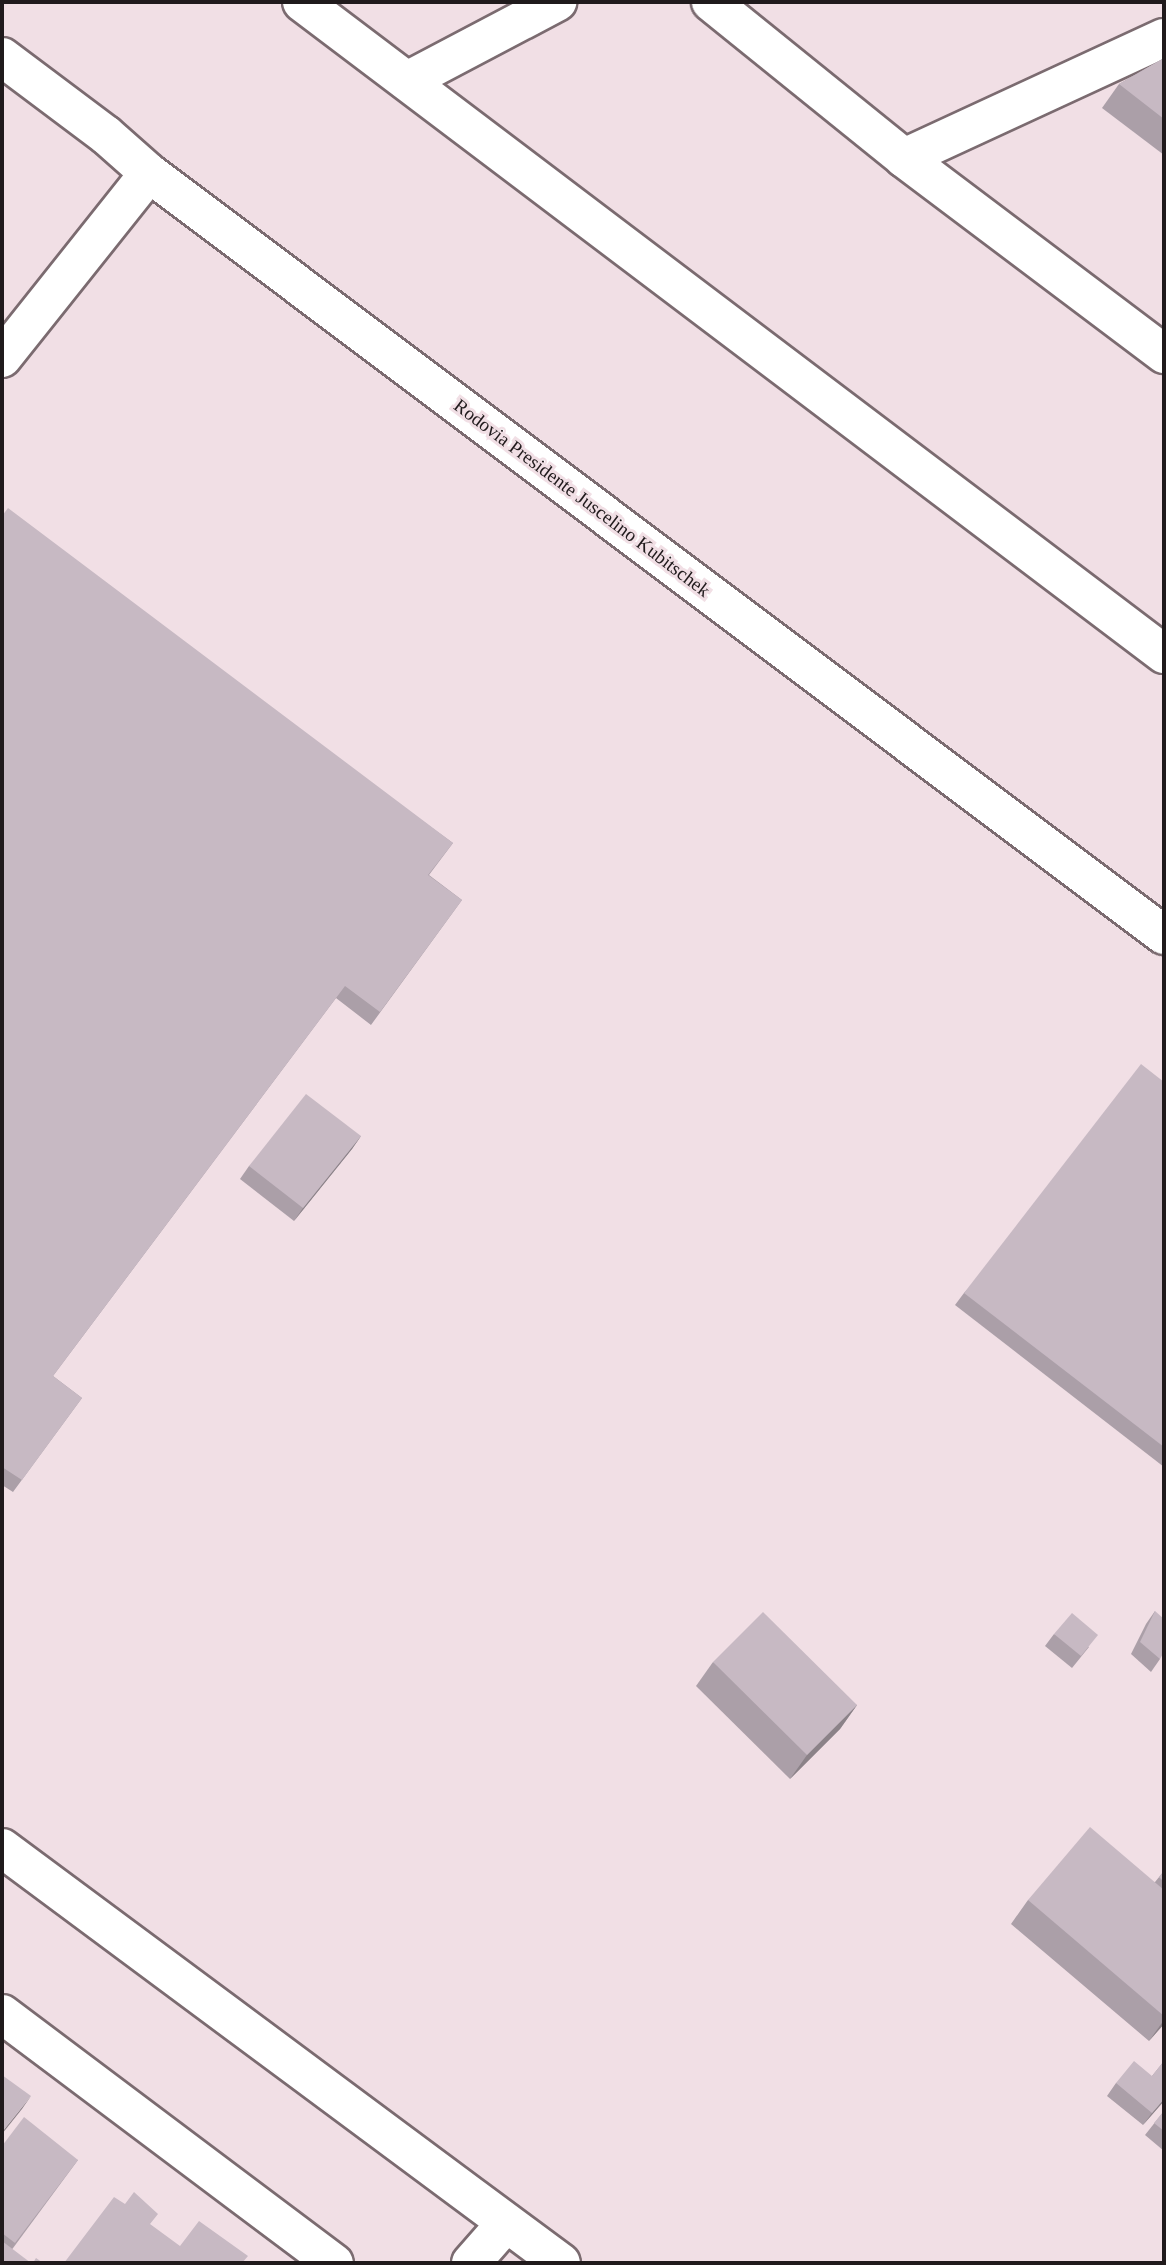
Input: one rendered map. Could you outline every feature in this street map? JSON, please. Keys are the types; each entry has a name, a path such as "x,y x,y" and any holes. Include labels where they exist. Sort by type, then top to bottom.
{"main road":[{"path":"302,2 1164,654"},
{"path":"407,81 557,2"},
{"path":"710,2 904,158 1164,354"},
{"path":"904,158 1164,38"},
{"name":"Rodovia Presidente Juscelino Kubitschek","path":"2,57 106,135 149,173 1164,935"},
{"path":"2,358 149,173"},
{"path":"2,1848 561,2263"},
{"path":"2,2014 334,2263"},
{"path":"471,2263 506,2223"}],"building":[{"path":"1164,58 1164,119 1119,84"},
{"path":"8,508 453,843 428,875 462,900 380,1012 345,986 53,1376 82,1398 22,1480 2,1467 2,516"},
{"path":"1141,1064 1164,1082 1164,1447 964,1293"},
{"path":"306,1094 361,1136 303,1208 249,1166"},
{"path":"1155,1611 1164,1619 1164,1652 1160,1659 1140,1642"},
{"path":"763,1612 857,1705 807,1755 713,1662"},
{"path":"1072,1613 1098,1635 1081,1656 1054,1634"},
{"path":"1090,1827 1164,1890 1164,2016 1028,1900"},
{"path":"1134,2061 1152,2076 1164,2061 1164,2099 1152,2113 1116,2083"},
{"path":"2,2075 31,2096 2,2132"},
{"path":"1164,2111 1164,2131 1154,2123"},
{"path":"24,2117 78,2160 15,2243 2,2233 2,2146"},
{"path":"134,2192 158,2214 150,2224 180,2246 199,2221 248,2256 242,2263 64,2263 114,2197 125,2204"},
{"path":"2,2241 31,2263 2,2263"}]}
